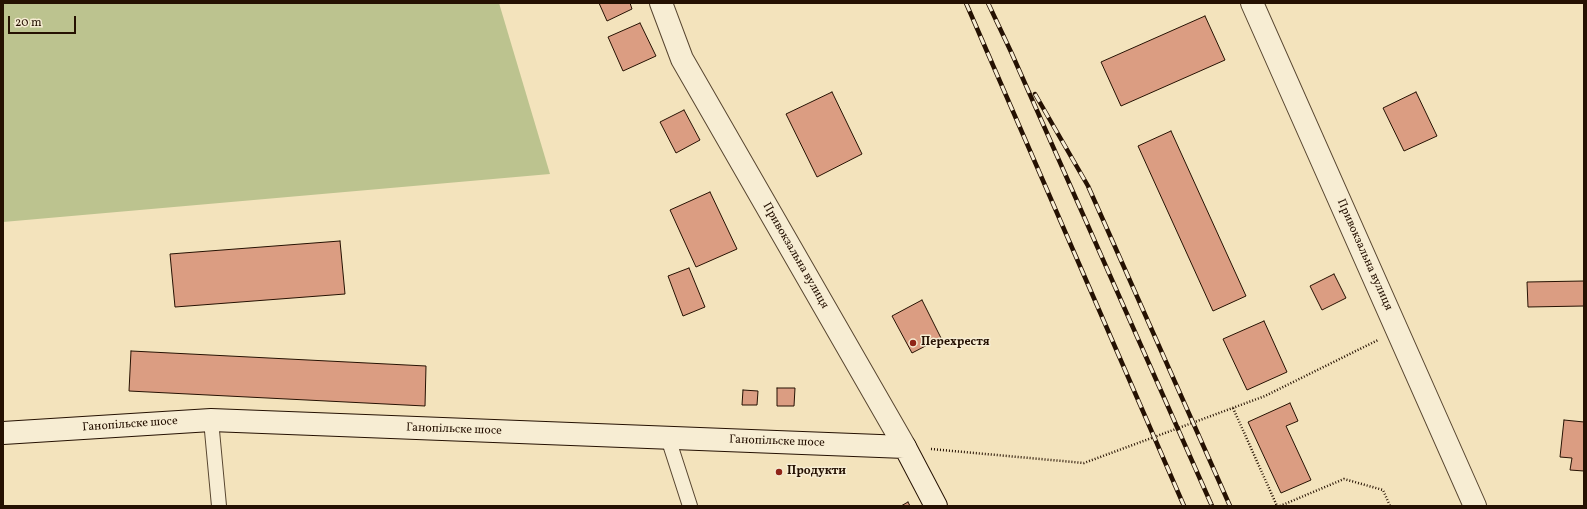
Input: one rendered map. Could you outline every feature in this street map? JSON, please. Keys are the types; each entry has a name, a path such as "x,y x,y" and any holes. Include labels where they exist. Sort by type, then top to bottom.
{"street":[{"name":"Привокзальна вулиця","path":"661,3 682,59 905,447 936,506"},
{"name":"Привокзальна вулиця","path":"1252,3 1475,506"},
{"name":"Ганопільске шосе","path":"3,434 211,420 905,447"}],"lane":[{"path":"211,420 219,506"},
{"path":"668,438 690,506"}],"path":[{"path":"905,447 1084,463 1233,408 1276,390 1397,331"},
{"path":"1233,408 1277,506"},
{"path":"1280,506 1344,479 1383,490 1390,506"}],"green space":[{"path":"3,3 499,3 550,174 3,222"}],"building":[{"path":"599,3 630,3 632,9 607,21"},
{"path":"1205,16 1225,60 1121,106 1101,62"},
{"path":"640,23 656,56 623,71 608,37"},
{"path":"832,92 862,154 817,177 786,114"},
{"path":"1416,92 1437,136 1404,151 1383,108"},
{"path":"684,110 700,140 676,153 660,122"},
{"path":"1171,131 1246,296 1213,311 1138,146"},
{"path":"710,192 737,249 696,267 670,210"},
{"path":"340,241 345,294 175,307 170,254"},
{"path":"689,268 705,307 683,316 668,276"},
{"path":"1334,274 1346,298 1322,310 1310,286"},
{"path":"1584,281 1584,306 1528,307 1527,282"},
{"path":"922,300 941,338 912,353 892,316"},
{"path":"1264,321 1287,372 1247,390 1223,339"},
{"path":"131,351 426,366 425,406 129,391"},
{"path":"777,388 795,388 794,406 777,406"},
{"path":"743,390 758,391 757,405 742,405"},
{"path":"1290,403 1298,421 1286,426 1311,480 1281,493 1248,422"},
{"path":"1564,420 1584,422 1584,471 1570,470 1572,458 1560,457"},
{"path":"908,502 910,506 901,506"}],"railway":[{"path":"966,3 1184,506"},
{"path":"988,3 1212,506"},
{"path":"1035,94 1088,186 1230,506"}],"place":[{"name":"Перехрестя","path":"913,343"},
{"name":"Продукти","path":"779,472"}]}
